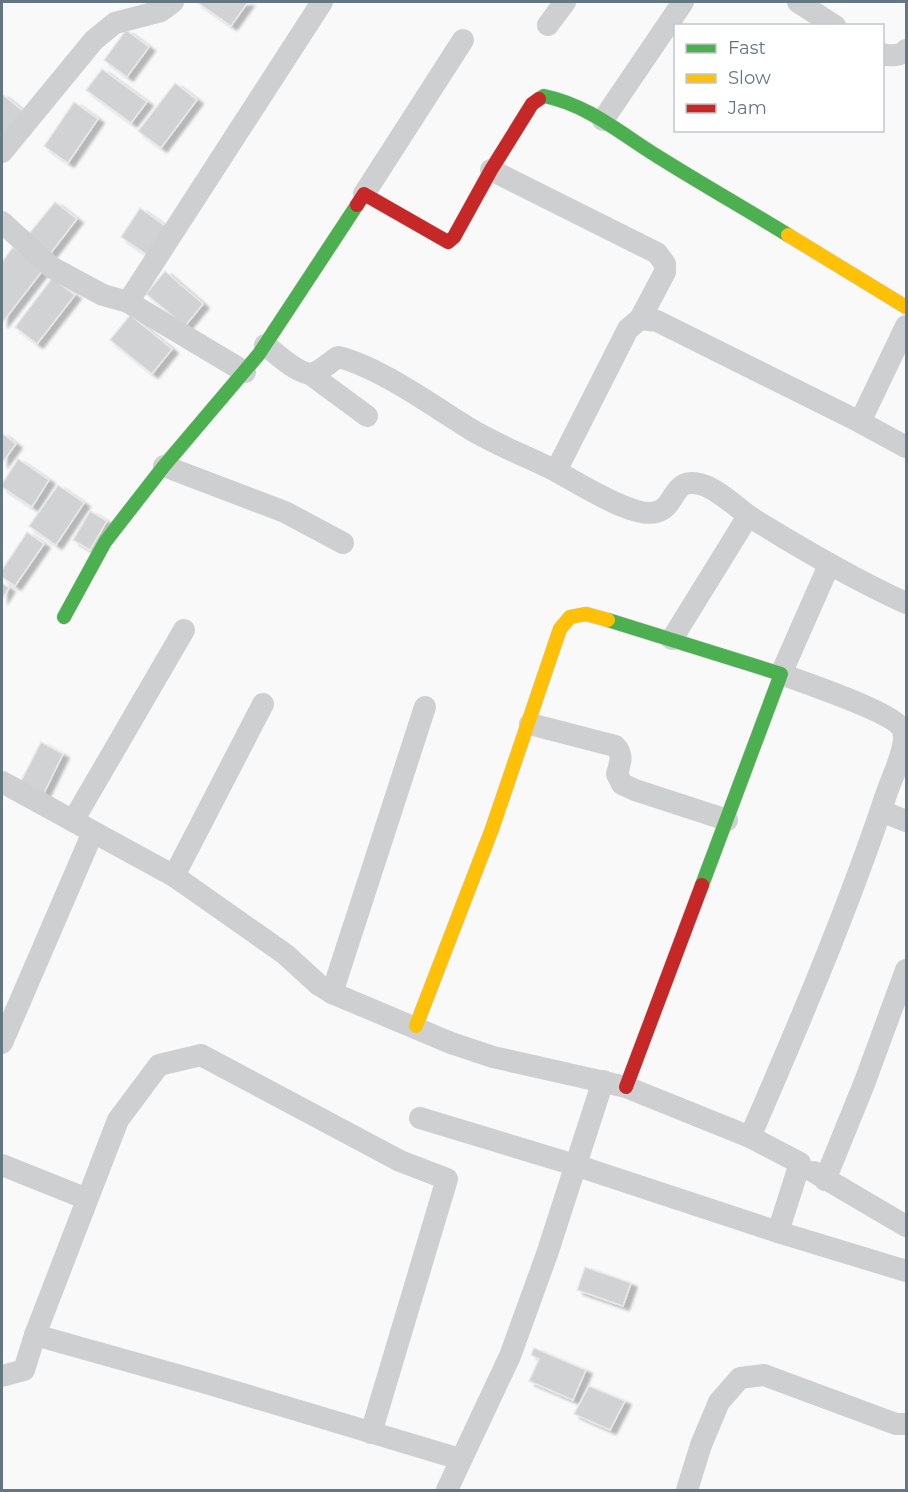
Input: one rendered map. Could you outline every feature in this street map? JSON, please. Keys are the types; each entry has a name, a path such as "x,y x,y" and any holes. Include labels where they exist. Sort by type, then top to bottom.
{"street":[{"path":"2,152 94,40 115,23 161,11 173,2"},
{"path":"128,302 322,2"},
{"path":"548,25 565,2"},
{"path":"603,120 683,2"},
{"path":"802,12 830,24"},
{"path":"64,617 105,542 164,466 245,372 265,345 463,40"},
{"path":"884,55 889,56 904,53 906,50"},
{"path":"364,194 448,242 454,237 491,170 532,104 544,96 560,98 603,120 906,307"},
{"path":"491,170 657,253 665,264 665,272 640,319 628,329 556,471"},
{"path":"2,222 51,267 103,296 128,302 245,372"},
{"path":"640,319 657,321 906,447"},
{"path":"860,422 904,338"},
{"path":"265,345 301,372 310,374 366,416"},
{"path":"310,374 317,372 338,357 350,360 398,385 475,432 556,471 619,505 639,511 656,512 666,505 678,487 690,482 708,487 748,516 829,565 906,603"},
{"path":"164,466 285,512 343,543"},
{"path":"672,639 748,516"},
{"path":"626,1087 781,674 829,565"},
{"path":"416,1026 513,775 560,629 570,616 586,614 781,674 879,712 897,722 903,730 903,743 881,811 806,1008 750,1137"},
{"path":"2,1043 83,827 184,630"},
{"path":"174,876 263,704"},
{"path":"332,993 425,707"},
{"path":"530,724 615,746 620,751 621,759 617,774 622,784 727,820"},
{"path":"2,782 174,876 285,954 319,985 332,993 416,1026 452,1043 493,1057 626,1087 750,1137 800,1163 825,1180 906,1226"},
{"path":"881,811 906,821"},
{"path":"825,1180 864,1084 906,970"},
{"path":"2,1376 24,1370 35,1335 118,1120 159,1065 201,1055 400,1161 447,1179 371,1433"},
{"path":"447,1491 510,1356 547,1254 603,1081"},
{"path":"420,1118 906,1271"},
{"path":"778,1232 800,1163"},
{"path":"2,1165 87,1199"},
{"path":"35,1335 460,1460"},
{"path":"687,1491 701,1445 719,1402 740,1378 764,1375 896,1424 906,1424"}],"building":[{"path":"197,2 248,2 231,26"},
{"path":"126,30 149,47 127,77 104,60"},
{"path":"102,69 147,102 131,123 86,90"},
{"path":"175,83 197,100 161,148 138,131"},
{"path":"2,94 23,111 4,134 2,132"},
{"path":"74,102 98,119 68,163 44,146"},
{"path":"55,202 77,219 50,254 27,236"},
{"path":"140,208 171,230 152,258 121,237"},
{"path":"13,247 43,270 2,323 2,262"},
{"path":"165,271 203,304 185,326 146,294"},
{"path":"52,278 75,295 37,344 15,327"},
{"path":"130,315 172,349 152,374 110,340"},
{"path":"2,433 16,444 2,463"},
{"path":"18,459 49,480 32,507 2,487"},
{"path":"58,485 84,503 56,545 29,526"},
{"path":"90,511 107,521 90,550 73,540"},
{"path":"27,532 44,544 15,586 2,577 2,570"},
{"path":"2,583 9,588 2,599"},
{"path":"41,742 63,754 41,799 18,787"},
{"path":"585,1267 631,1283 623,1306 577,1290"},
{"path":"534,1348 586,1370 573,1400 529,1381 539,1359 531,1355"},
{"path":"589,1386 625,1401 610,1430 574,1414"}],"traffic: fast":[{"path":"539,99 544,96 560,100 589,113 788,235"},
{"path":"64,617 105,542 164,466 259,354 357,205"},
{"path":"608,620 781,674 702,885"}],"traffic: slow":[{"path":"788,235 906,307"},
{"path":"416,1026 492,829 560,629 570,617 586,614 608,620"}],"traffic: jam":[{"path":"357,205 364,194 448,242 454,237 491,170 532,104 539,99"},
{"path":"626,1087 702,885"}]}
